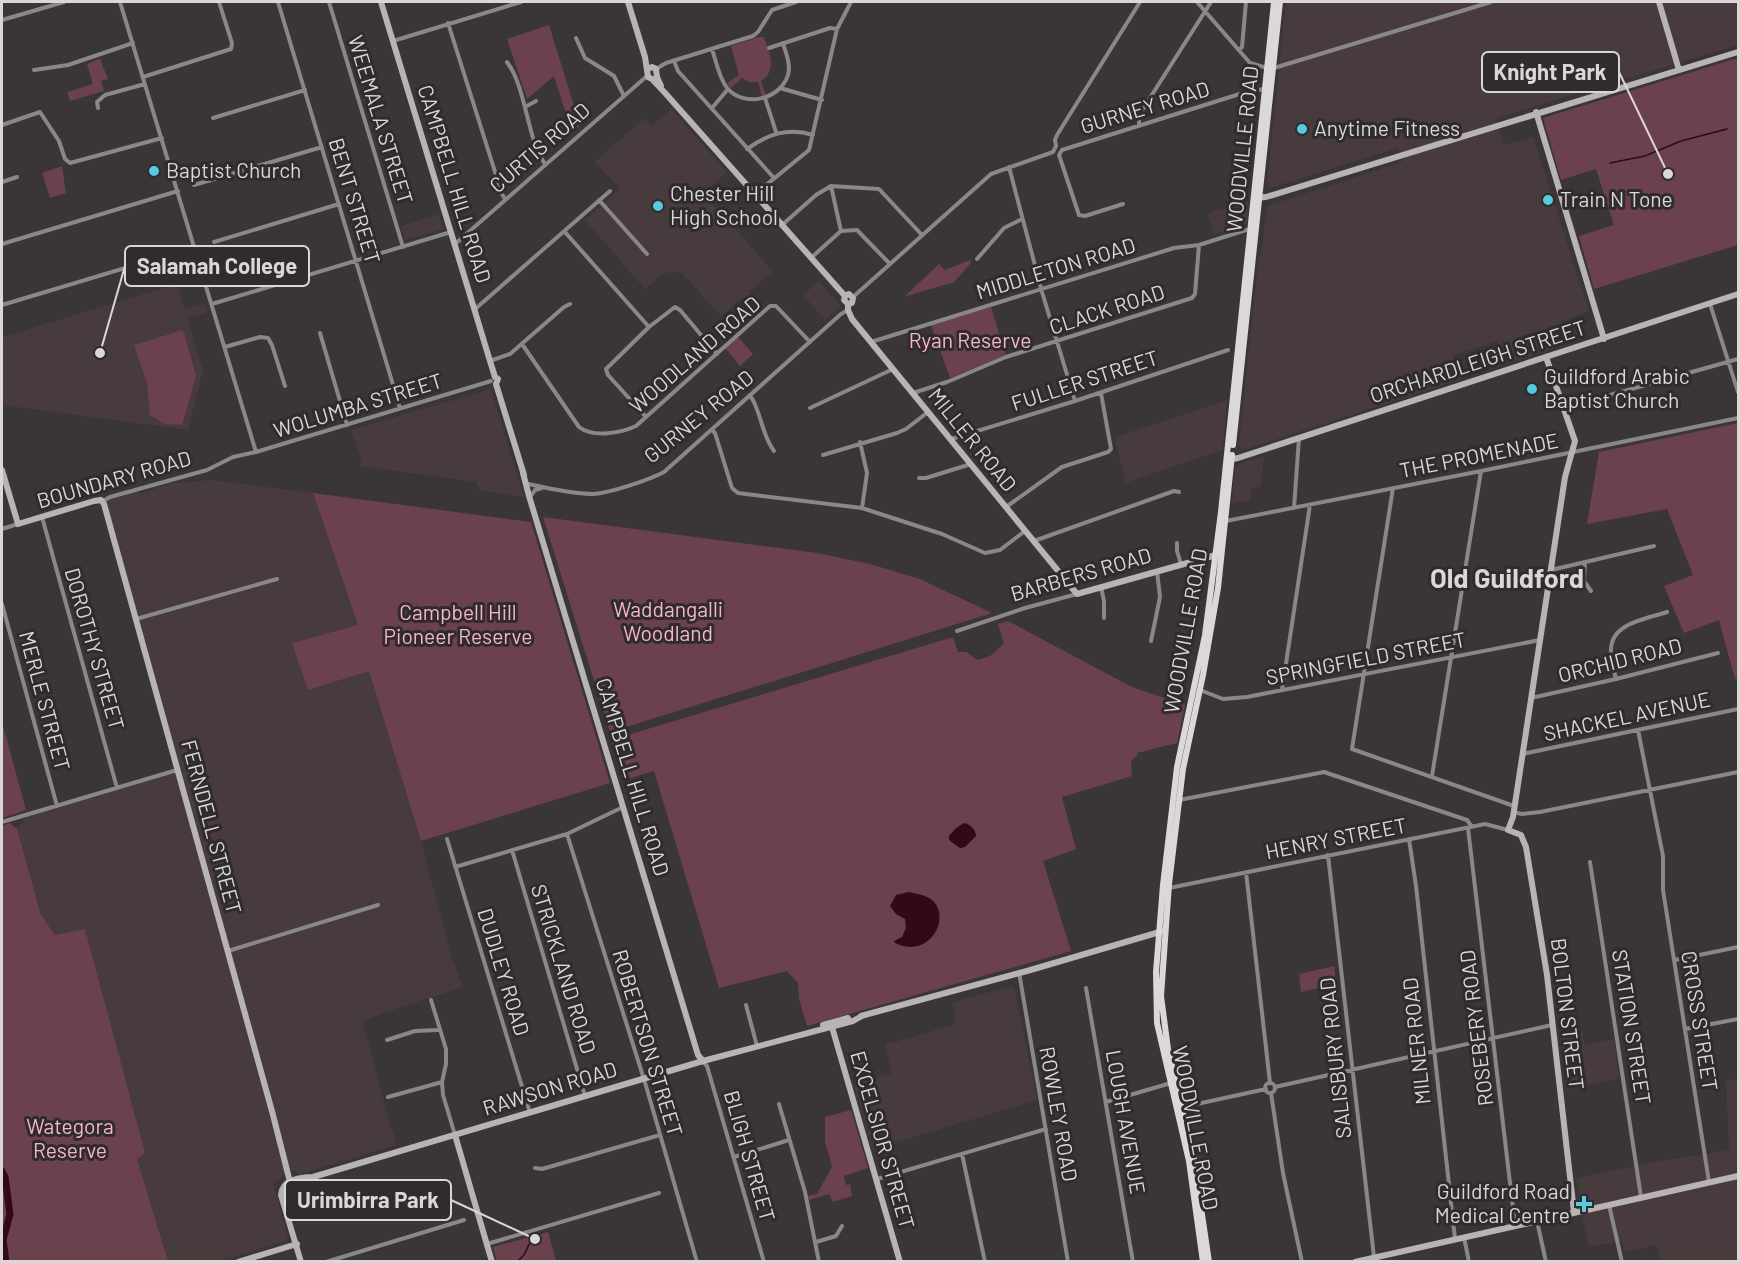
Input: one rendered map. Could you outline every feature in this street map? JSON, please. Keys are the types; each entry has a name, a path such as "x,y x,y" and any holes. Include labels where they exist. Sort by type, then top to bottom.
{"main road":[{"name":"WOODVILLE ROAD","path":"1197,694 1229,460 1258,198 1274,2"},
{"name":"WOODVILLE ROAD","path":"1270,68 1281,2"},
{"name":"WOODVILLE ROAD","path":"1209,1262 1194,1160 1168,1049 1162,1010 1163,885 1177,768 1197,694 1218,588 1251,231 1258,198"},
{"name":"WOODVILLE ROAD","path":"1192,714 1155,998 1157,1023 1189,1161 1203,1262"}],"street":[{"path":"2,20 61,2"},
{"path":"120,2 256,452"},
{"path":"143,77 231,49 232,43 219,2"},
{"name":"BENT STREET","path":"278,2 400,408"},
{"name":"WEEMALA STREET","path":"329,2 403,247"},
{"name":"CAMPBELL HILL ROAD","path":"381,2 698,1055 703,1061"},
{"path":"393,41 521,2"},
{"path":"628,2 645,57 652,73 666,94 811,258 849,296 890,264 992,174 1053,152"},
{"name":"CURTIS ROAD","path":"454,244 652,73 674,61 756,34 772,10 796,2"},
{"path":"755,194 809,150 837,29 851,2"},
{"path":"1056,146 1057,135 1140,2"},
{"path":"1197,2 1250,63 1270,68 1491,2"},
{"path":"1139,126 1141,112 1211,2"},
{"path":"1239,50 1242,47 1246,2"},
{"path":"1659,2 1679,70"},
{"path":"448,23 505,199"},
{"path":"769,48 830,28 837,29"},
{"path":"576,38 585,58 615,76 624,95"},
{"path":"34,70 68,65 133,43"},
{"path":"712,49 721,78 728,89 743,98 753,100 765,98 780,88 785,81 789,68 783,43"},
{"path":"1258,198 1738,52"},
{"path":"674,61 678,71 774,178"},
{"path":"507,62 525,107 540,157 545,164"},
{"path":"98,108 97,102 102,97 145,84"},
{"path":"780,88 822,100"},
{"path":"712,108 728,89"},
{"name":"GURNEY ROAD","path":"1062,150 1061,147 1056,146 1053,152 1059,155 1062,150 1246,92 1268,89"},
{"path":"213,118 305,90"},
{"path":"765,98 776,132"},
{"path":"525,107 536,101"},
{"path":"2,125 40,112 59,141 65,159 70,163 162,138"},
{"path":"1536,112 1604,339"},
{"path":"747,149 776,132 800,130 813,135"},
{"path":"194,185 322,147"},
{"path":"1059,155 1080,218 1123,204"},
{"path":"1009,167 1056,342 1075,401"},
{"path":"2,182 17,177"},
{"path":"782,225 816,195 831,186 879,189 922,235"},
{"path":"831,186 841,231"},
{"path":"474,310 610,190"},
{"path":"2,244 177,191"},
{"path":"599,200 647,254"},
{"path":"214,242 339,204"},
{"path":"977,259 1004,228 1022,219"},
{"path":"811,258 845,229 861,232 890,264"},
{"path":"564,231 649,327"},
{"name":"MIDDLETON ROAD","path":"871,342 1174,248 1199,245 1251,231"},
{"path":"212,304 450,232"},
{"name":"CLACK ROAD","path":"913,393 947,382 1006,357 1192,298 1195,294 1199,245"},
{"path":"2,305 195,247"},
{"name":"ORCHARDLEIGH STREET","path":"1229,460 1738,294"},
{"name":"MILLER ROAD","path":"849,296 844,300 852,319 1077,594"},
{"path":"490,361 510,354 570,304"},
{"path":"1710,304 1738,392"},
{"name":"WOODLAND ROAD","path":"522,344 579,427 585,432 626,431 636,426 770,306 776,306 810,342"},
{"path":"646,417 608,375 606,369 649,327 675,307 717,354"},
{"name":"GURNEY ROAD","path":"528,484 596,494 664,472 848,307"},
{"path":"320,333 347,424"},
{"path":"225,347 260,337 268,338 285,386"},
{"name":"FULLER STREET","path":"951,439 1101,393 1228,350"},
{"path":"1508,830 1513,814 1565,477 1570,453 1575,443 1546,357"},
{"path":"1563,408 1738,359"},
{"path":"810,408 893,370"},
{"name":"WOLUMBA STREET","path":"232,457 256,452 494,381"},
{"path":"1006,507 1062,467 1111,449 1101,393"},
{"path":"750,395 758,407 767,442 774,451"},
{"path":"823,455 906,429 928,412"},
{"name":"THE PROMENADE","path":"1226,521 1738,418"},
{"path":"712,430 735,492 862,508 942,534 985,553 1000,550 1025,531"},
{"path":"1294,508 1299,438"},
{"path":"860,442 867,473 862,508"},
{"name":"BOUNDARY ROAD","path":"2,529 207,470 232,457"},
{"path":"919,478 926,478 971,464"},
{"path":"2,470 18,524"},
{"path":"1432,776 1481,471"},
{"name":"CAMPBELL HILL ROAD","path":"524,474 532,501"},
{"path":"532,501 535,490 546,488"},
{"path":"1393,489 1352,749 1432,776 1513,814 1540,812 1738,772"},
{"path":"1034,541 1179,492"},
{"name":"FERNDELL STREET","path":"102,502 286,1161 289,1164 292,1183"},
{"path":"1282,690 1310,505"},
{"name":"DOROTHY STREET","path":"42,517 117,788"},
{"path":"1177,543 1181,564"},
{"path":"1551,570 1654,546"},
{"name":"BARBERS ROAD","path":"957,631 1024,608 1216,555"},
{"path":"1585,562 1584,581 1591,591"},
{"path":"1151,641 1160,597 1157,571"},
{"path":"136,618 278,579"},
{"path":"1101,587 1104,618"},
{"name":"MERLE STREET","path":"2,604 57,806"},
{"path":"1616,679 1610,652 1616,632 1628,625 1667,612"},
{"name":"SPRINGFIELD STREET","path":"1197,694 1229,699 1540,640"},
{"name":"ORCHID ROAD","path":"1530,698 1718,653"},
{"name":"SHACKEL AVENUE","path":"1522,754 1738,710"},
{"name":"CROSS STREET","path":"1638,730 1663,856 1662,880 1709,1182"},
{"path":"2,822 178,770"},
{"path":"1179,800 1324,772 1467,820 1470,828"},
{"path":"455,867 567,834 623,806"},
{"name":"HENRY STREET","path":"1169,888 1488,824 1508,830"},
{"name":"ROSEBERY ROAD","path":"1470,828 1515,1225"},
{"name":"BOLTON STREET","path":"1508,830 1521,835 1526,847 1553,1024 1574,1212"},
{"name":"ROBERTSON STREET","path":"567,834 697,1262"},
{"name":"DUDLEY ROAD","path":"447,839 530,1113"},
{"name":"MILNER ROAD","path":"1409,839 1455,1239"},
{"name":"STRICKLAND ROAD","path":"512,850 585,1096"},
{"name":"SALISBURY ROAD","path":"1328,855 1374,1257"},
{"name":"STATION STREET","path":"1590,862 1641,1197"},
{"path":"1245,872 1270,1083 1275,1087"},
{"path":"228,951 378,905"},
{"name":"RAWSON ROAD","path":"292,1183 309,1180 703,1061 832,1027 862,1016 1163,931"},
{"path":"1675,960 1738,947"},
{"name":"ROWLEY ROAD","path":"1019,972 1068,1262"},
{"name":"LOUGH AVENUE","path":"1086,988 1133,1262"},
{"path":"431,1000 446,1056 442,1082 443,1095 492,1262"},
{"path":"746,1005 757,1046"},
{"name":"RAWSON ROAD","path":"797,1035 809,1029 862,1016"},
{"path":"809,1029 832,1027 848,1018"},
{"path":"1685,1029 1738,1019"},
{"path":"1275,1087 1553,1024"},
{"name":"EXCELSIOR STREET","path":"832,1027 900,1262"},
{"path":"387,1040 415,1031 439,1030"},
{"name":"BLIGH STREET","path":"703,1061 707,1066 764,1262"},
{"path":"388,1097 442,1082"},
{"path":"1106,1102 1171,1083"},
{"path":"1266,1089 1270,1083"},
{"path":"1270,1093 1274,1092 1275,1087"},
{"path":"1183,1107 1266,1089"},
{"path":"1266,1089 1270,1093 1283,1173 1302,1262"},
{"path":"779,1104 805,1192 819,1262"},
{"path":"876,1179 1046,1129"},
{"path":"535,1168 542,1169 660,1135"},
{"path":"734,1157 789,1140"},
{"path":"962,1154 986,1262"},
{"path":"1355,1262 1374,1257 1387,1258 1455,1239 1738,1176"},
{"path":"292,1183 287,1192 286,1207 302,1262"},
{"path":"487,1244 659,1193"},
{"path":"1609,1205 1622,1262"},
{"path":"326,1262 464,1220"},
{"path":"1536,1221 1545,1262"},
{"path":"816,1242 836,1236 842,1226"},
{"path":"1464,1237 1469,1262"},
{"path":"238,1262 297,1244"}],"shaded area":[{"path":"1286,2 1738,2 1738,45 1496,118 1504,145 1533,137 1589,311 1561,321 1568,344 1506,364 1498,341 1453,355 1461,379 1243,450 1239,445 1258,263 1267,206 1402,162 1398,148 1273,187 1267,184"},
{"name":"Chester Hill High School","path":"671,109 727,172 703,193 773,271 749,292 761,307 754,314 740,299 721,316 681,272 664,273 645,289 585,220 620,189 595,162 644,118 651,126"},
{"path":"1247,202 1249,206 1247,224 1214,234 1208,215"},
{"path":"439,214 443,229 405,240 401,226"},
{"path":"819,281 840,307 825,320 803,295"},
{"path":"177,284 185,309 205,303 208,312 187,318 203,370 188,430 2,405 2,337"},
{"path":"491,389 524,497 479,490 476,482 360,466 361,460 351,430"},
{"path":"1227,400 1223,450 1125,483 1115,437"},
{"path":"1264,456 1261,486 1251,489 1251,500 1232,504 1235,467"},
{"path":"212,480 313,493 358,625 293,643 308,689 369,671 421,841 452,958 463,987 383,1013 363,1022 397,1145 300,1174 294,1170 282,1174 281,1179 273,1183 288,1237 285,1241 220,1261 168,1261 137,1159 85,929 55,935 41,915 17,829 28,815 178,769 102,502 137,488 139,494 173,483"},
{"path":"964,823 972,828 976,836 965,847 960,848 949,840 949,836"},
{"path":"909,892 932,900 938,907 940,916 934,934 927,941 918,946 907,947 894,941 902,937 906,928 905,919 896,914 890,906 896,895"},
{"path":"1014,986 1037,1100 873,1149 854,1084 892,1073 885,1045 956,1024 952,1002"},
{"path":"1582,1032 1585,1045 1614,1039 1619,1078 1567,1090 1560,1037"},
{"path":"1738,1078 1738,1261 1660,1261 1656,1245 1624,1252 1622,1241 1588,1247 1576,1178 1729,1149 1726,1081"}],"green space":[{"path":"549,25 580,125 572,133 554,76 527,99 507,39"},
{"path":"764,37 771,61 769,72 761,81 766,95 762,96 758,82 749,82 742,78 731,88 727,83 739,75 731,46"},
{"path":"1738,58 1738,245 1594,289 1579,236 1614,225 1596,169 1561,180 1543,118"},
{"path":"100,59 108,79 101,81 104,91 70,101 67,92 93,84 87,64"},
{"path":"62,166 66,193 50,198 42,173"},
{"path":"970,260 971,263 954,282 904,297 939,264 945,270"},
{"name":"Ryan Reserve","path":"991,307 1006,355 950,378 931,325"},
{"path":"183,330 196,376 182,425 165,424 150,415 147,383 134,345"},
{"path":"738,337 753,354 740,366 725,348"},
{"path":"1738,423 1738,678 1735,679 1719,620 1684,633 1664,586 1693,575 1667,509 1587,524 1599,452"},
{"name":"Campbell Hill Pioneer Reserve","path":"313,493 531,522 610,783 421,841 369,671 308,690 292,643 358,625"},
{"name":"Waddangalli Woodland","path":"543,517 817,553 870,564 920,579 992,613 610,732"},
{"path":"1008,621 1132,687 1185,705 1177,743 1137,753 1131,761 1132,776 1062,797 1076,849 1043,861 1071,951 807,1026 799,999 798,983 787,971 719,988 654,771 624,780 611,740 953,637 958,652 966,652 978,660 990,656 1004,644 998,624"},
{"path":"2,722 26,810 2,818"},
{"name":"Wategora Reserve","path":"10,823 17,829 41,915 55,935 85,929 145,1153 137,1159 168,1261 2,1261 2,826"},
{"path":"1334,966 1336,984 1301,992 1299,974"},
{"path":"851,1110 868,1168 844,1176 846,1185 850,1184 852,1196 833,1202 829,1194 809,1200 808,1196 817,1194 832,1167 825,1141 825,1117"},
{"path":"548,1232 556,1260 497,1261 493,1247"}],"waterway":[{"path":"1610,163 1645,156 1681,141 1727,129"},
{"path":"2,1171 5,1177 10,1214 3,1240 6,1262"},
{"path":"517,1262 524,1255 533,1236"}],"place":[{"name":"Anytime Fitness","path":"1302,129"},
{"name":"Baptist Church","path":"154,171"},
{"name":"Knight Park","path":"1668,174"},
{"name":"Train N Tone","path":"1548,200"},
{"name":"Chester Hill High School","path":"658,206"},
{"name":"Salamah College","path":"100,353"},
{"name":"Guildford Arabic Baptist Church","path":"1532,389"},
{"name":"Guildford Road Medical Centre","path":"1584,1204"},
{"name":"Urimbirra Park","path":"535,1239"}],"district":[{"name":"Old Guildford","path":"1507,579"}]}
